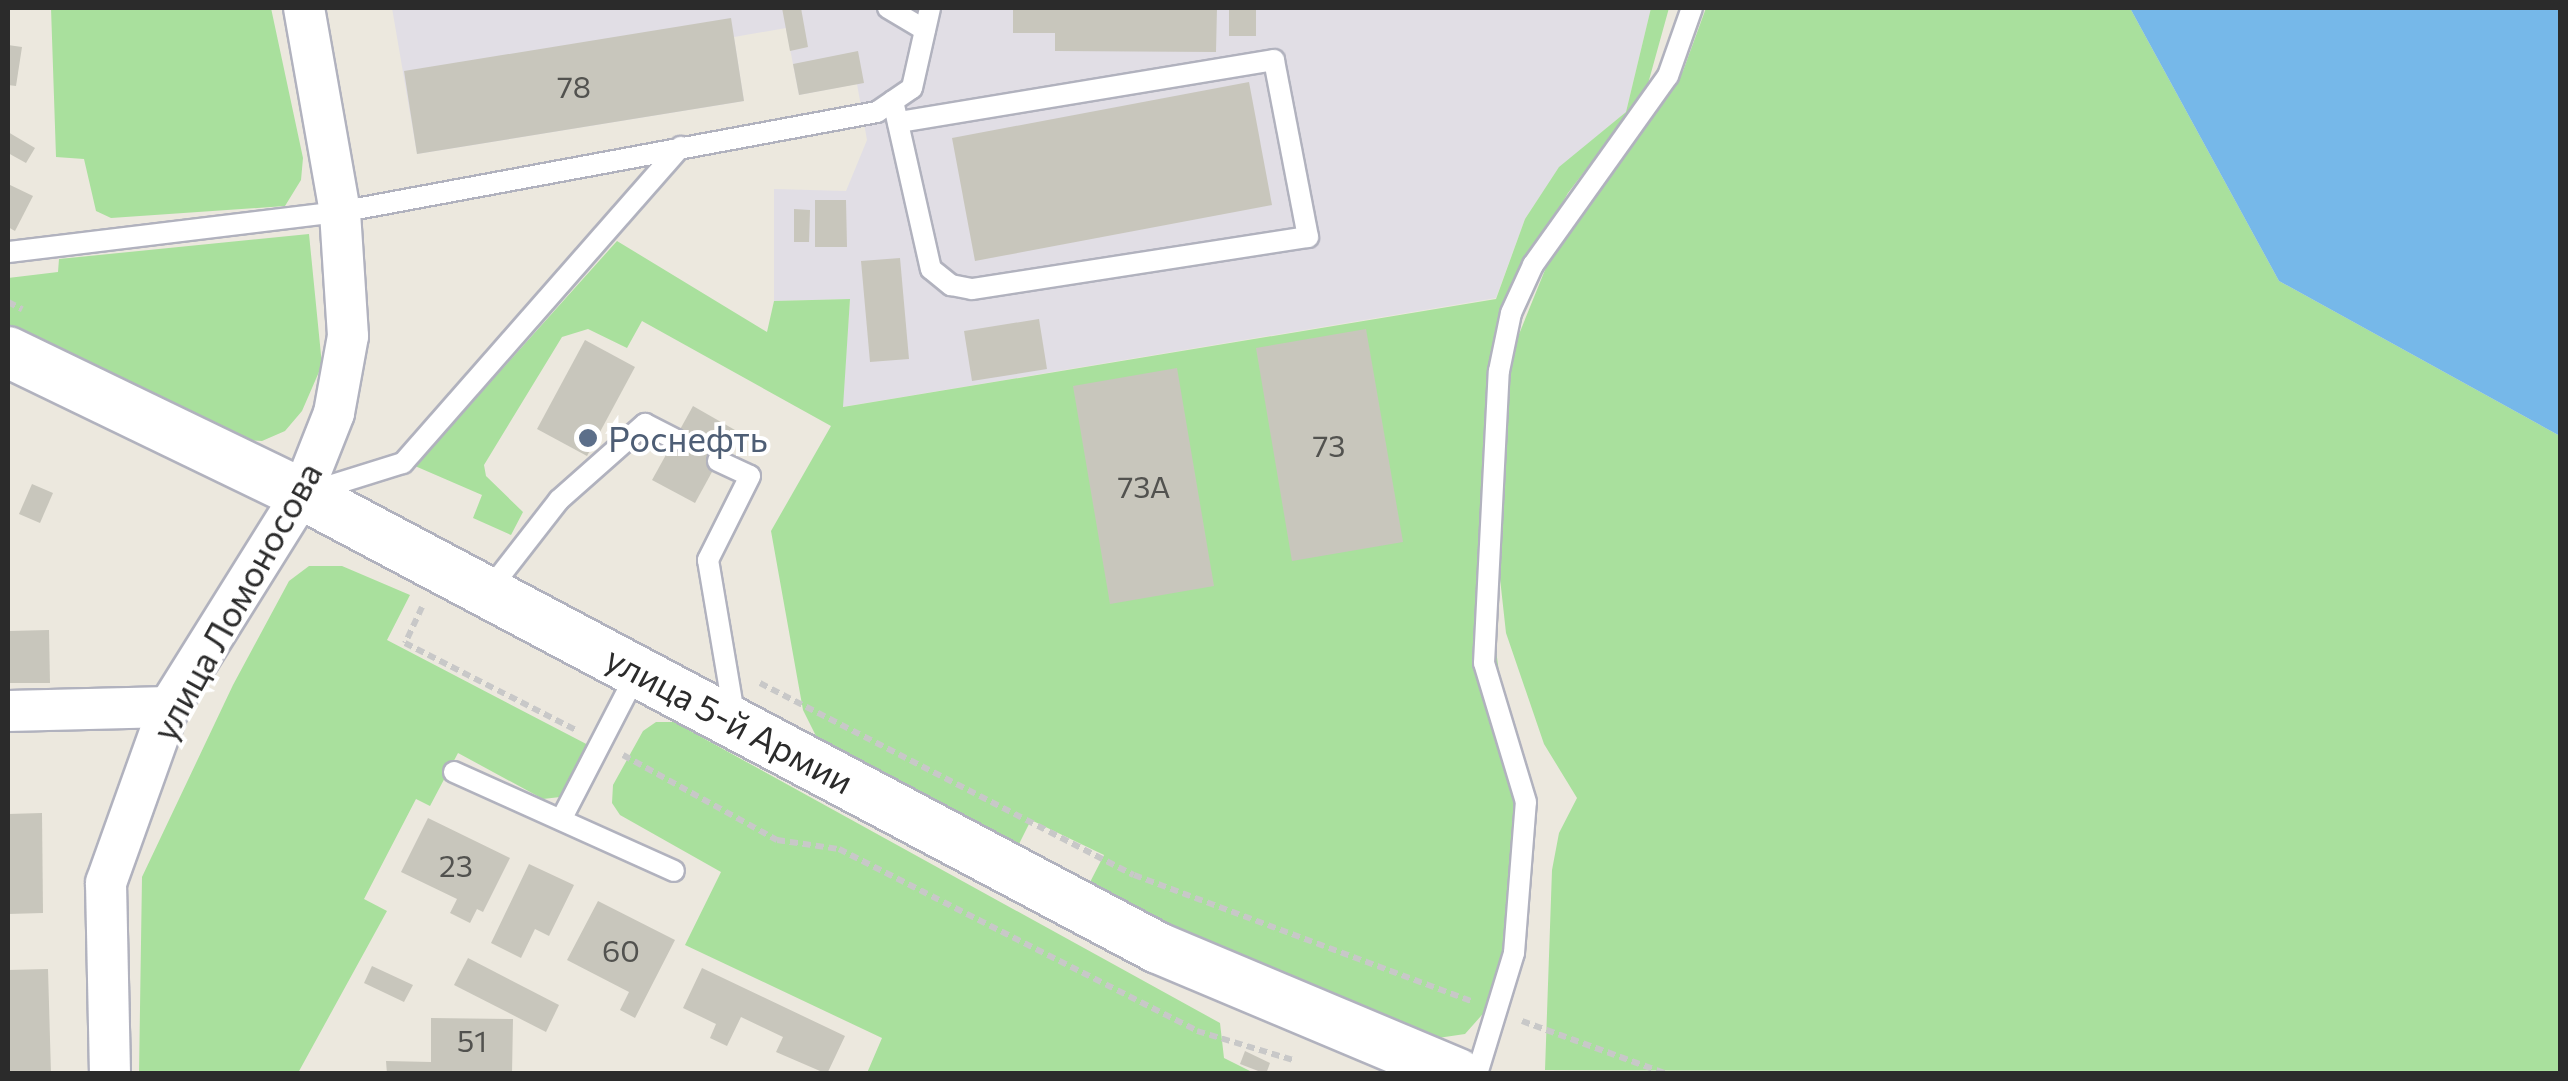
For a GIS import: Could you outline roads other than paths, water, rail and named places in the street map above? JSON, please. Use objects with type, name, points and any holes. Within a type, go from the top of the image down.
[{"type":"street","name":"улица Ломоносова","points":[[110,1074],[106,883],[170,707],[302,494],[334,413],[348,336],[340,212],[304,8]]},
{"type":"street","name":"улица 5-й Армии","points":[[16,332],[302,494],[1158,948],[1458,1074]]},
{"type":"street","points":[[8,711],[170,707]]},
{"type":"lane","points":[[888,8],[925,30]]},
{"type":"lane","points":[[8,252],[340,212],[877,112],[912,88],[930,8]]},
{"type":"lane","points":[[1478,1074],[1514,953],[1526,802],[1484,663],[1499,371],[1512,313],[1533,265],[1668,76],[1692,8]]},
{"type":"lane","points":[[893,100],[931,269],[951,285],[972,290],[1308,237],[1274,60],[898,122]]},
{"type":"lane","points":[[302,494],[403,463],[682,147]]},
{"type":"lane","points":[[488,592],[560,500],[645,424],[675,439]]},
{"type":"lane","points":[[718,460],[750,476],[708,560],[735,722]]},
{"type":"lane","points":[[563,816],[638,670]]},
{"type":"lane","points":[[454,772],[563,816],[674,871]]},
{"type":"water","points":[[2130,8],[2560,8],[2560,436],[2279,281]]},
{"type":"place","name":"Роснефть","points":[[588,438]]}]
